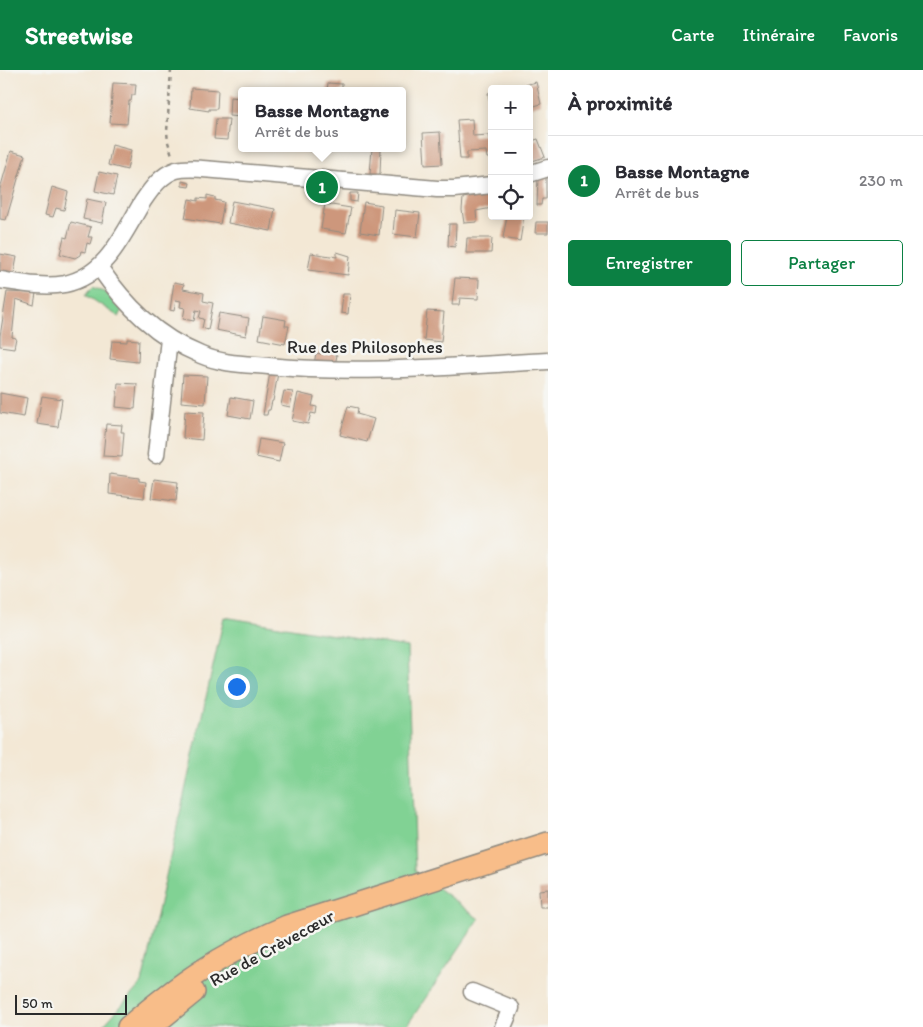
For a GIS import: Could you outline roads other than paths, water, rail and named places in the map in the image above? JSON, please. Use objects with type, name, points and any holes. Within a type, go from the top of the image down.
[{"type":"main road","name":"Rue de Crèvecœur","points":[[128,1027],[182,982],[235,950],[287,926],[548,843]]},
{"type":"main road","name":"Rue de Crèvecœur","points":[[151,1027],[189,996],[225,971],[270,945],[347,908]]},
{"type":"street","points":[[533,173],[548,168]]},
{"type":"street","points":[[0,280],[35,284],[64,284],[82,278],[99,267],[114,250],[149,192],[164,177],[178,170],[214,170],[436,189],[488,186]]},
{"type":"street","name":"Rue des Philosophes","points":[[99,267],[124,299],[150,325],[169,339],[201,355],[224,362],[324,370],[548,361]]},
{"type":"street","points":[[156,455],[169,339]]},
{"type":"street","points":[[472,992],[511,1008],[503,1027]]},
{"type":"place","name":"Basse Montagne","points":[[322,187]]}]
